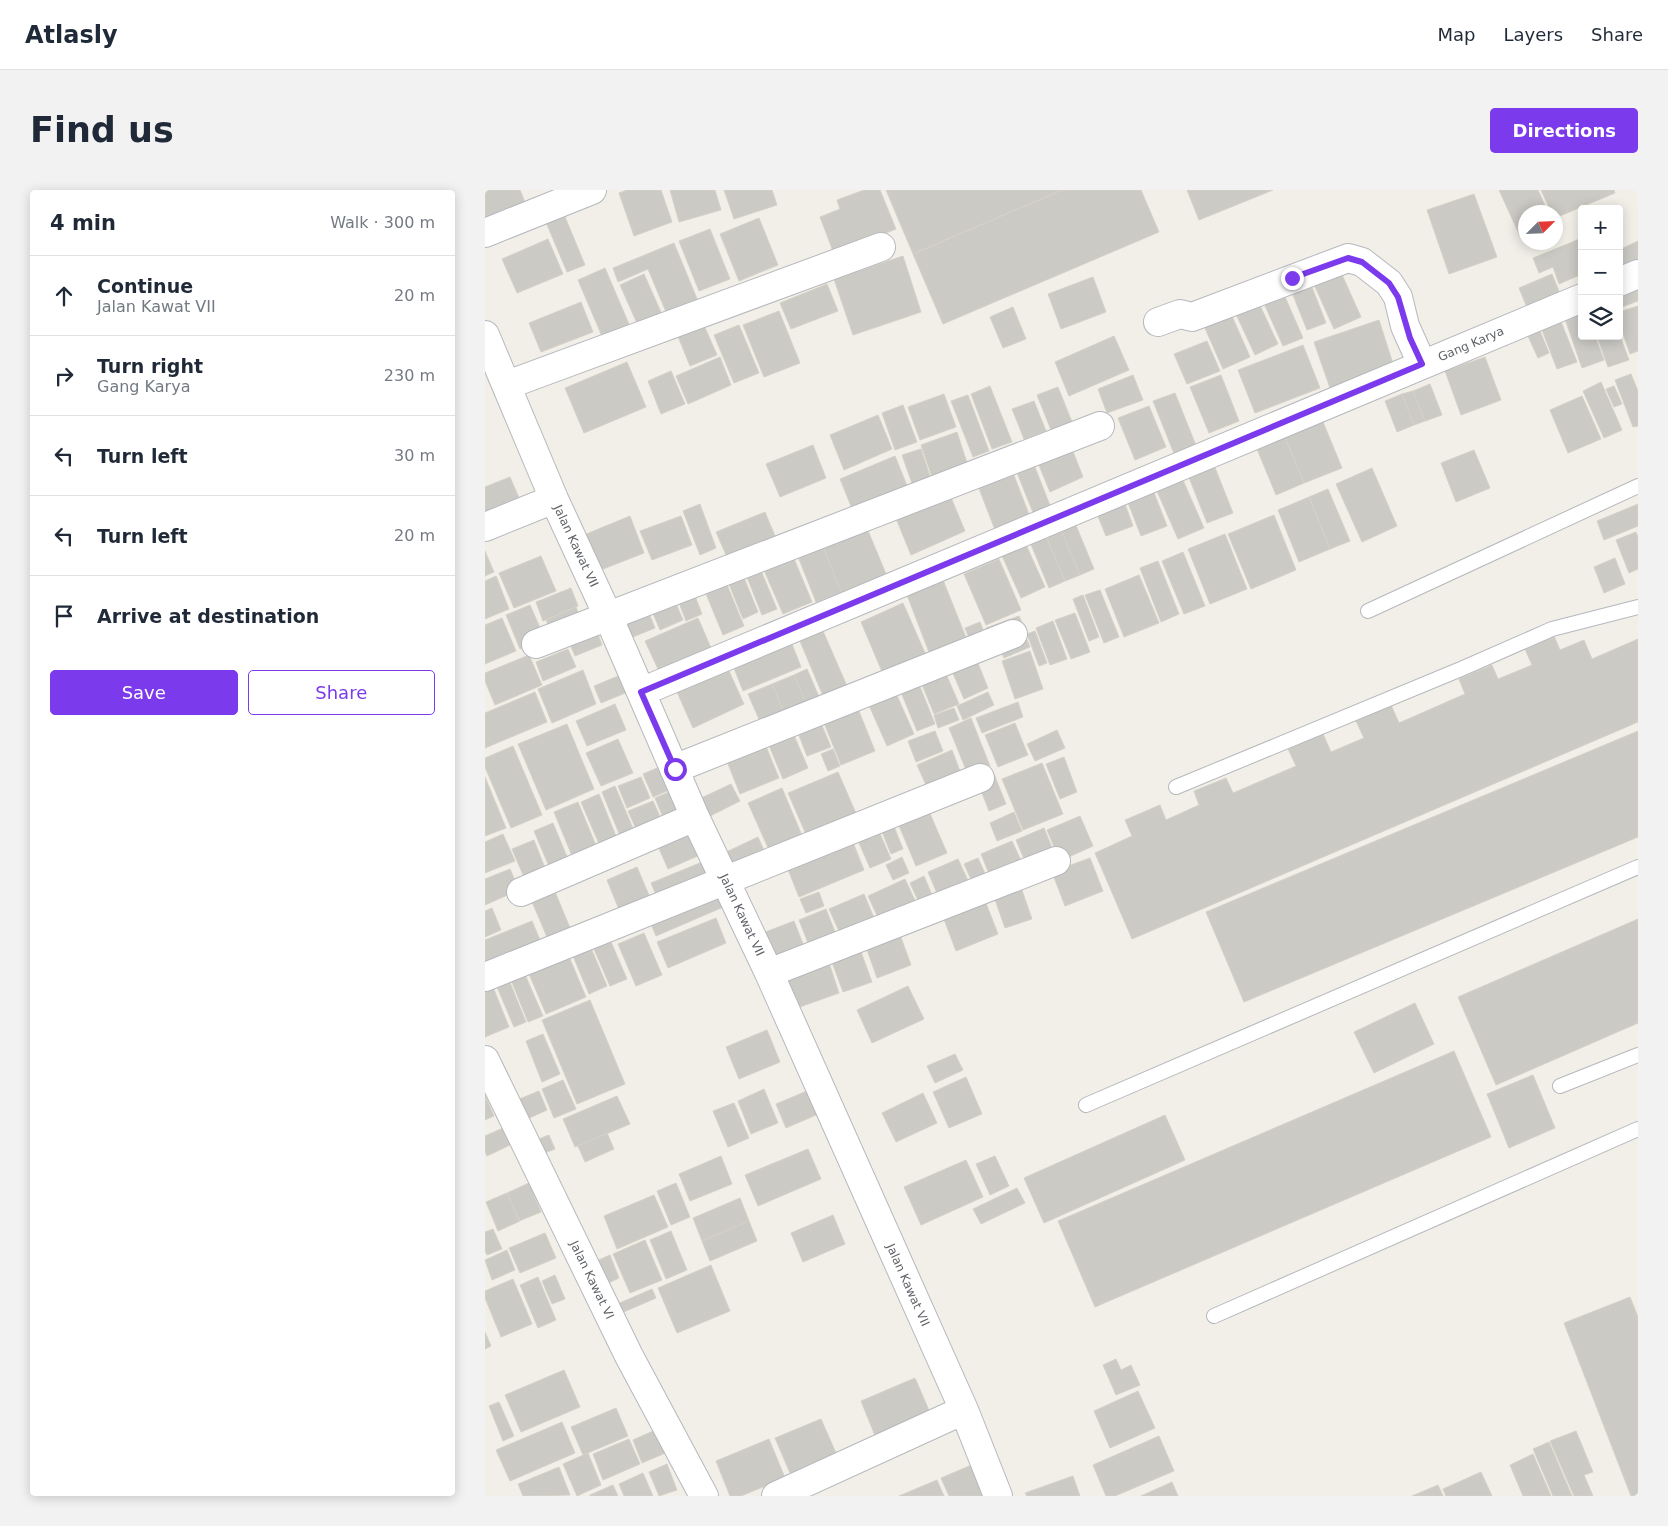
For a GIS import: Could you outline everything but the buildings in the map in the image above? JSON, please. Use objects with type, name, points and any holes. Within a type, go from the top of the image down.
[{"type":"street","points":[[485,233],[592,190]]},
{"type":"street","points":[[507,385],[881,248]]},
{"type":"street","points":[[1158,322],[1180,314],[1192,317],[1348,258],[1362,262],[1389,283],[1398,297],[1408,332],[1422,364]]},
{"type":"street","points":[[1623,280],[1638,274]]},
{"type":"street","name":"Gang Karya","points":[[641,692],[1578,300]]},
{"type":"street","name":"Jalan Kawat VII","points":[[485,335],[554,499],[608,616],[695,817],[769,973],[963,1410],[998,1496]]},
{"type":"street","points":[[536,644],[1100,426]]},
{"type":"street","points":[[485,527],[554,499]]},
{"type":"street","points":[[675,769],[1013,634]]},
{"type":"street","points":[[485,977],[980,778]]},
{"type":"street","points":[[521,892],[695,817]]},
{"type":"street","points":[[769,973],[1056,860]]},
{"type":"street","name":"Jalan Kawat VI","points":[[485,1060],[629,1356],[704,1496]]},
{"type":"street","points":[[776,1496],[963,1410]]},
{"type":"lane","points":[[1368,611],[1638,486]]},
{"type":"lane","points":[[1176,787],[1461,669],[1552,629],[1638,608]]},
{"type":"lane","points":[[1086,1105],[1638,867]]},
{"type":"lane","points":[[1560,1086],[1638,1055]]},
{"type":"lane","points":[[1214,1316],[1638,1129]]},
{"type":"route","points":[[675,769],[641,692],[1422,364],[1405,326],[1398,297],[1389,283],[1362,262],[1348,258],[1292,278]]}]
